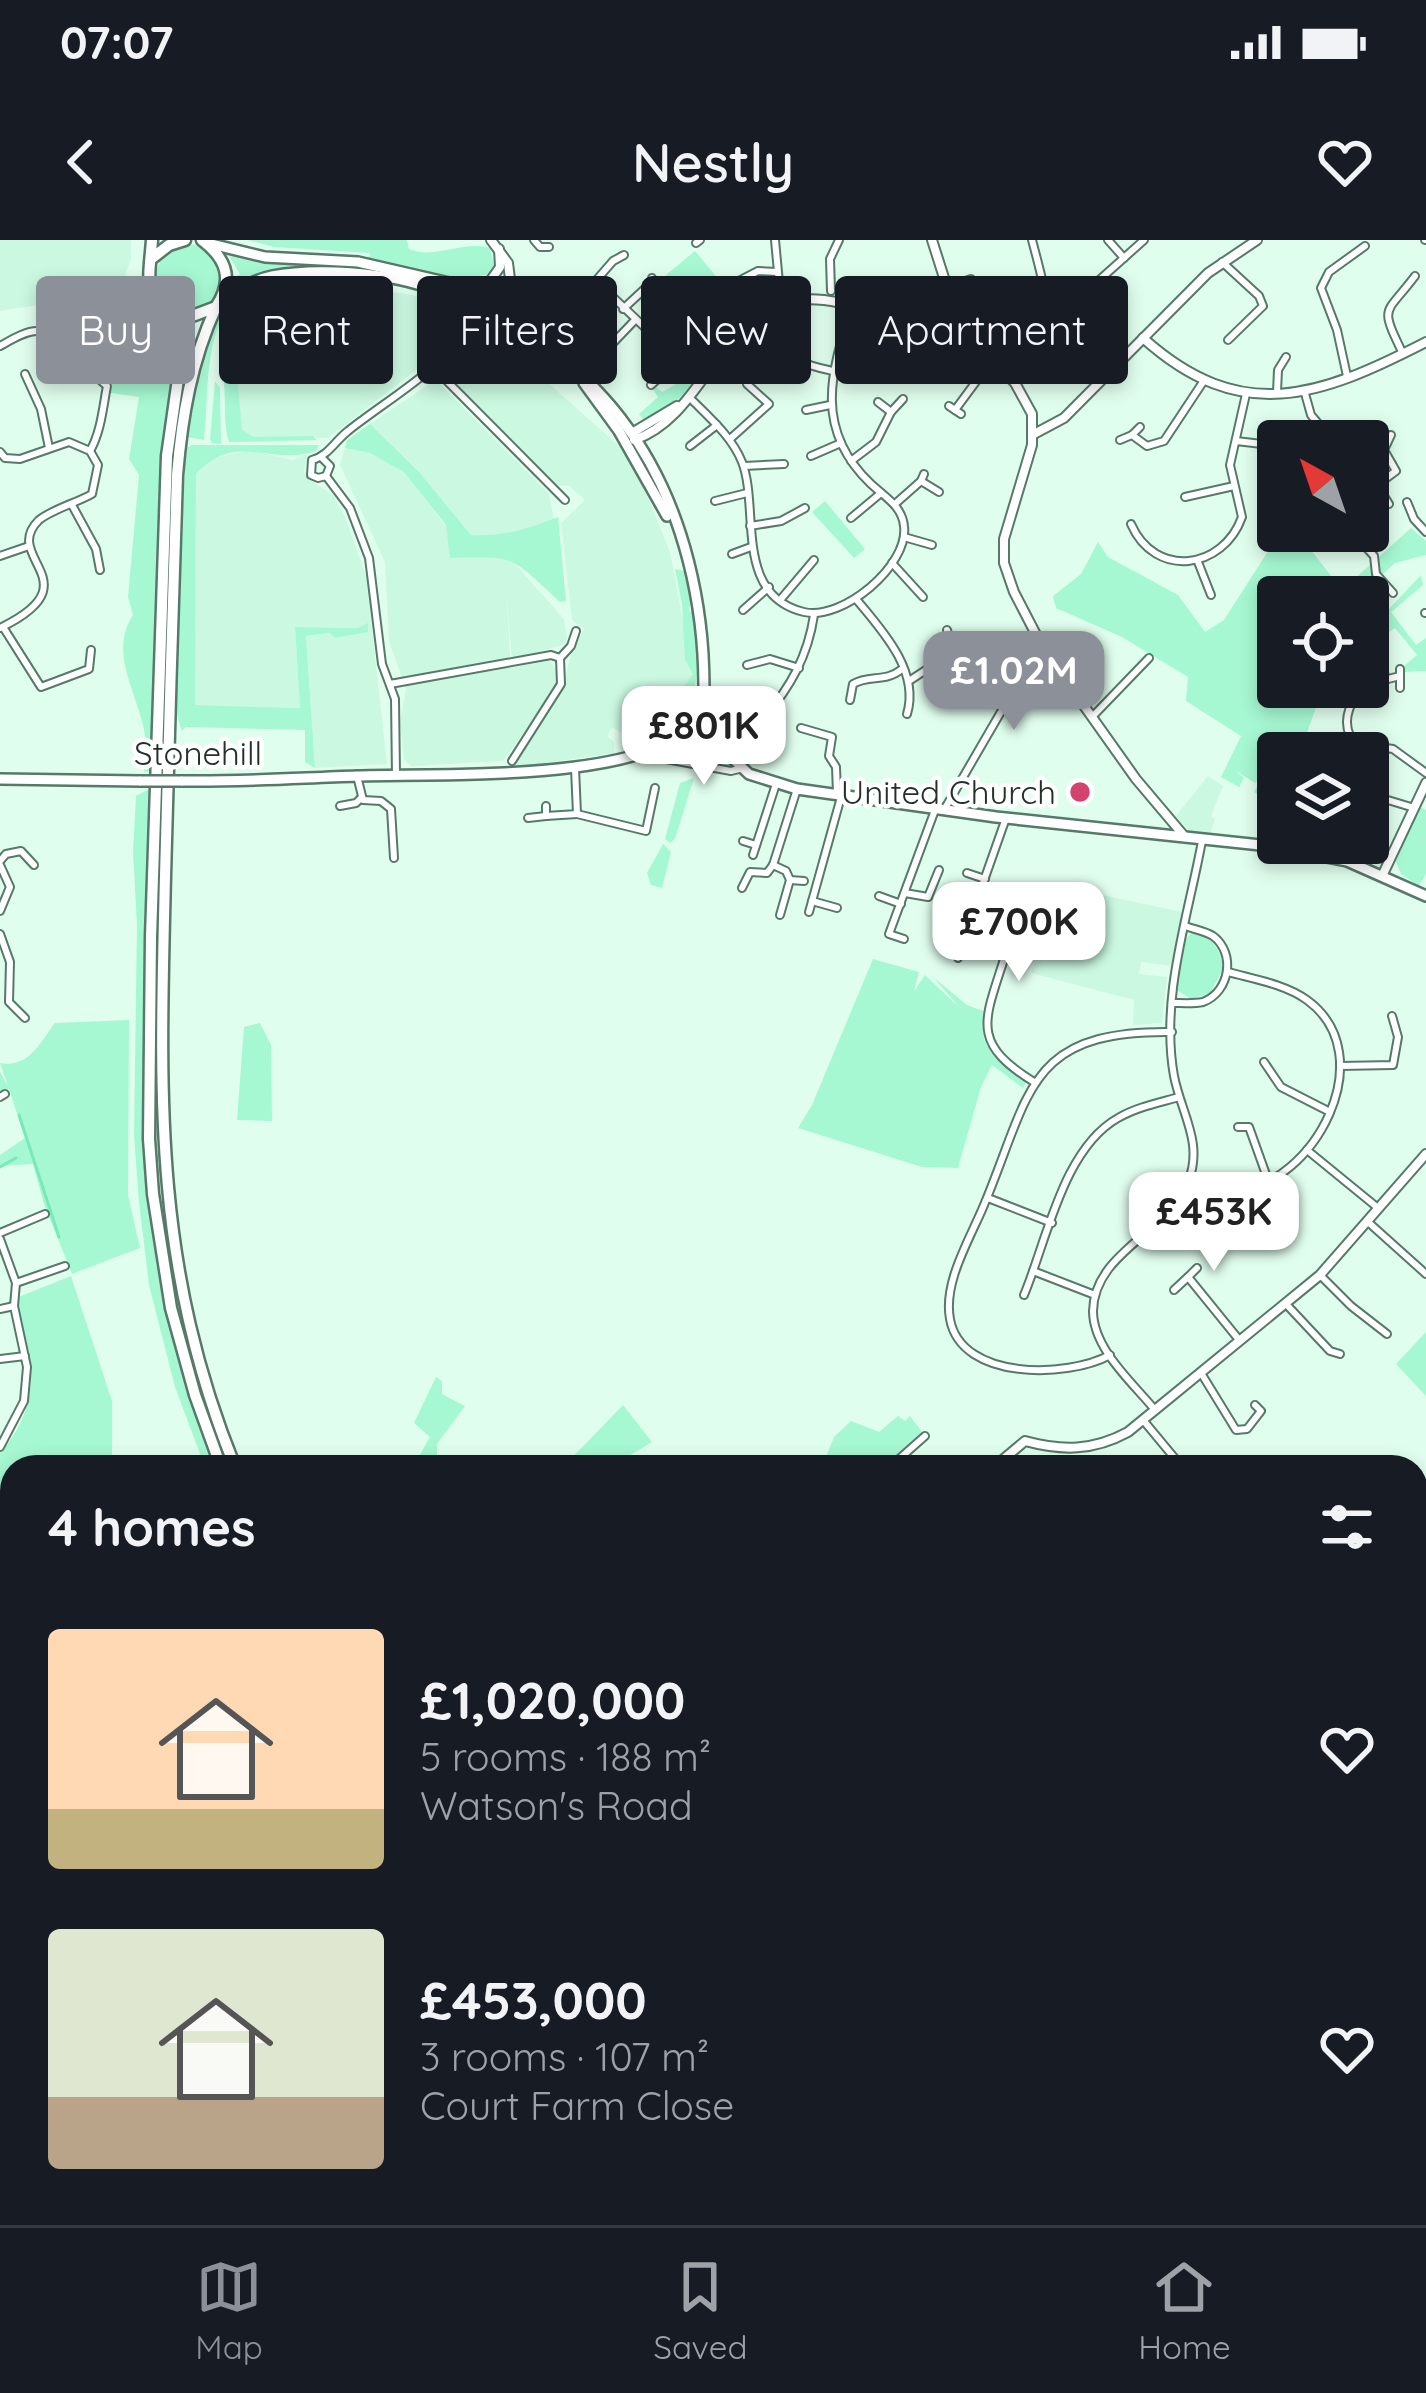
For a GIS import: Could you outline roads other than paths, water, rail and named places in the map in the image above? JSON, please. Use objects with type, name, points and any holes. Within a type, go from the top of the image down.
[{"type":"highway","points":[[149,276],[152,240]]},
{"type":"highway","points":[[151,260],[169,244],[185,240]]},
{"type":"highway","points":[[203,241],[226,266],[228,276]]},
{"type":"highway","points":[[195,314],[219,304]]},
{"type":"highway","points":[[219,304],[197,347],[177,476],[160,1093],[166,1192],[184,1306],[230,1455]]},
{"type":"highway","points":[[178,384],[166,479],[149,1139],[171,1307],[194,1395],[216,1455]]},
{"type":"main road","points":[[203,241],[266,256],[358,262],[419,276]]},
{"type":"main road","points":[[274,276],[336,272],[368,276]]},
{"type":"main road","points":[[584,384],[620,433],[679,536]]},
{"type":"main road","points":[[591,384],[634,438],[679,536],[699,602],[703,717]]},
{"type":"main road","points":[[634,438],[656,497]]},
{"type":"main road","points":[[698,737],[713,724],[703,717],[694,719],[698,737],[756,778],[797,789],[1318,855],[1383,874],[1426,896]]},
{"type":"main road","name":"Stonehill","points":[[0,779],[496,775],[649,752],[698,737]]},
{"type":"street","points":[[491,240],[508,263],[510,276]]},
{"type":"street","points":[[775,240],[778,276]]},
{"type":"street","points":[[832,291],[830,259],[839,240]]},
{"type":"street","points":[[932,240],[943,276]]},
{"type":"street","points":[[1032,240],[1040,276]]},
{"type":"street","points":[[1108,240],[1124,258]]},
{"type":"street","points":[[1102,276],[1144,240]]},
{"type":"street","points":[[1034,434],[1055,426],[1222,262],[1257,240]]},
{"type":"street","points":[[537,257],[541,245]]},
{"type":"street","points":[[1348,376],[1337,330],[1316,286],[1333,269],[1361,257],[1365,246]]},
{"type":"street","points":[[493,276],[500,268],[500,248]]},
{"type":"street","points":[[600,276],[624,255]]},
{"type":"street","points":[[1222,262],[1274,308]]},
{"type":"street","points":[[748,276],[758,271],[777,272]]},
{"type":"street","points":[[1403,354],[1387,316],[1392,301],[1410,279]]},
{"type":"street","points":[[623,309],[641,293]]},
{"type":"street","points":[[1230,333],[1258,313],[1262,302]]},
{"type":"street","points":[[617,303],[641,325]]},
{"type":"street","points":[[617,340],[635,320]]},
{"type":"street","points":[[0,346],[36,331]]},
{"type":"street","points":[[1143,338],[1169,362],[1203,382],[1246,394],[1304,390],[1426,342]]},
{"type":"street","points":[[1277,394],[1286,357]]},
{"type":"street","points":[[691,399],[730,440],[744,466],[754,564],[769,587],[795,610],[830,614],[856,599],[892,563],[904,537],[895,504],[851,461],[841,443],[830,405],[835,361]]},
{"type":"street","points":[[811,365],[832,371]]},
{"type":"street","points":[[26,374],[41,410],[49,448]]},
{"type":"street","points":[[326,476],[314,477],[309,468],[312,460],[322,458],[340,436],[417,380]]},
{"type":"street","points":[[1132,435],[1148,446],[1165,441],[1203,382]]},
{"type":"street","points":[[90,451],[99,435],[105,384]]},
{"type":"street","points":[[449,384],[565,500]]},
{"type":"street","points":[[620,433],[634,438],[691,399],[702,384]]},
{"type":"street","points":[[747,384],[775,412]]},
{"type":"street","points":[[955,410],[978,384]]},
{"type":"street","points":[[1016,384],[1032,414],[1034,434],[1008,519],[1003,557],[1034,635],[1136,779],[1185,837]]},
{"type":"street","points":[[1304,390],[1315,420]]},
{"type":"street","points":[[1131,524],[1153,553],[1172,561],[1198,562],[1222,549],[1238,527],[1242,508],[1230,465],[1246,394]]},
{"type":"street","points":[[851,461],[876,442],[891,412],[903,400]]},
{"type":"street","points":[[878,402],[891,412]]},
{"type":"street","points":[[730,440],[769,404]]},
{"type":"street","points":[[810,406],[830,405]]},
{"type":"street","points":[[690,446],[717,425]]},
{"type":"street","points":[[1120,440],[1140,427]]},
{"type":"street","points":[[1389,439],[1391,435]]},
{"type":"street","points":[[1236,441],[1257,444]]},
{"type":"street","points":[[0,452],[5,458],[20,459],[69,442],[90,451],[98,465],[96,488],[42,518],[30,535],[28,546],[42,581],[41,600],[34,610],[2,627],[40,687],[89,669],[91,650]]},
{"type":"street","points":[[811,456],[841,443]]},
{"type":"street","points":[[322,458],[330,466],[326,476]]},
{"type":"street","points":[[744,466],[784,464]]},
{"type":"street","points":[[326,476],[350,508],[369,558],[382,664],[395,700],[396,775]]},
{"type":"street","points":[[895,504],[922,477],[939,492]]},
{"type":"street","points":[[1196,505],[1189,496],[1234,486]]},
{"type":"street","points":[[851,518],[881,493]]},
{"type":"street","points":[[715,501],[747,494]]},
{"type":"street","points":[[1407,502],[1426,532]]},
{"type":"street","points":[[72,505],[102,565]]},
{"type":"street","points":[[751,526],[781,521],[805,508]]},
{"type":"street","points":[[904,537],[932,544]]},
{"type":"street","points":[[0,556],[28,546]]},
{"type":"street","points":[[732,554],[751,547]]},
{"type":"street","points":[[1369,552],[1376,574],[1393,593]]},
{"type":"street","points":[[781,599],[814,560]]},
{"type":"street","points":[[1198,562],[1210,588]]},
{"type":"street","points":[[892,563],[922,597]]},
{"type":"street","points":[[743,610],[769,587]]},
{"type":"street","points":[[856,599],[892,642],[910,681],[907,714]]},
{"type":"street","points":[[763,719],[799,668],[812,636],[814,615]]},
{"type":"street","points":[[910,681],[941,660],[951,638],[947,630]]},
{"type":"street","points":[[512,761],[561,684],[560,658],[576,631]]},
{"type":"street","points":[[904,939],[889,934],[940,810],[1020,679],[1034,635]]},
{"type":"street","points":[[390,684],[551,655],[560,658]]},
{"type":"street","points":[[747,664],[770,658],[799,668]]},
{"type":"street","points":[[1093,716],[1149,658]]},
{"type":"street","points":[[850,700],[853,684],[862,679],[888,679],[902,669]]},
{"type":"street","points":[[1389,676],[1400,672],[1400,688]]},
{"type":"street","points":[[1350,708],[1350,736],[1365,745],[1393,749],[1426,772]]},
{"type":"street","points":[[801,728],[832,737],[829,756],[836,767],[839,797],[809,912]]},
{"type":"street","points":[[666,759],[730,771],[742,768]]},
{"type":"street","points":[[575,764],[577,814]]},
{"type":"street","points":[[357,776],[361,798]]},
{"type":"street","points":[[1383,874],[1426,783]]},
{"type":"street","points":[[743,841],[754,850],[776,784]]},
{"type":"street","points":[[529,818],[577,814],[646,831],[655,788]]},
{"type":"street","points":[[742,888],[749,872],[767,873],[773,865],[797,789]]},
{"type":"street","points":[[340,806],[361,798]]},
{"type":"street","points":[[361,798],[389,806],[394,858]]},
{"type":"street","points":[[1389,798],[1426,804]]},
{"type":"street","points":[[546,806],[546,816]]},
{"type":"street","points":[[1168,835],[1170,816]]},
{"type":"street","points":[[958,958],[980,907],[982,886],[1006,818]]},
{"type":"street","points":[[1155,1410],[1110,1355],[1098,1336],[1093,1315],[1095,1294],[1110,1266],[1178,1199],[1194,1161],[1194,1137],[1179,1097],[1172,1032],[1184,926],[1202,839]]},
{"type":"street","points":[[2,905],[10,887],[0,863],[6,854],[21,851],[34,865]]},
{"type":"street","points":[[773,865],[786,871],[790,880],[781,915]]},
{"type":"street","points":[[905,893],[928,897],[938,870]]},
{"type":"street","points":[[967,873],[982,886]]},
{"type":"street","points":[[790,880],[804,881]]},
{"type":"street","points":[[879,896],[901,904]]},
{"type":"street","points":[[812,901],[837,908]]},
{"type":"street","points":[[1173,1003],[1201,1003],[1220,988],[1228,972],[1225,952],[1212,936],[1184,926]]},
{"type":"street","points":[[0,934],[10,962],[10,1002],[26,1018]]},
{"type":"street","points":[[963,942],[1022,960]]},
{"type":"street","points":[[1005,956],[987,1032],[992,1049],[1007,1065],[1034,1082]]},
{"type":"street","points":[[10,962],[20,962]]},
{"type":"street","points":[[1188,1182],[1231,1192],[1268,1180],[1307,1150],[1330,1112],[1340,1066],[1327,1022],[1304,997],[1228,972]]},
{"type":"street","points":[[1340,1066],[1393,1065],[1398,1049],[1396,1021]]},
{"type":"street","points":[[1110,1355],[1075,1370],[1019,1368],[980,1359],[955,1335],[949,1303],[954,1276],[1034,1082],[1062,1055],[1093,1039],[1130,1031],[1172,1032]]},
{"type":"street","points":[[1264,1062],[1265,1077],[1330,1112]]},
{"type":"street","points":[[1024,1295],[1079,1154],[1097,1133],[1132,1111],[1179,1097]]},
{"type":"street","points":[[1238,1127],[1250,1127],[1268,1180]]},
{"type":"street","points":[[1307,1150],[1378,1208]]},
{"type":"street","points":[[1008,1455],[1025,1441],[1048,1448],[1092,1446],[1112,1440],[1143,1420],[1320,1275],[1426,1154]]},
{"type":"street","points":[[987,1198],[1052,1223]]},
{"type":"street","points":[[0,1447],[24,1401],[25,1356],[14,1306],[16,1283],[0,1236],[45,1214]]},
{"type":"street","points":[[1368,1222],[1426,1274]]},
{"type":"street","points":[[16,1283],[65,1266]]},
{"type":"street","points":[[1174,1290],[1197,1268]]},
{"type":"street","points":[[1034,1271],[1095,1294]]},
{"type":"street","points":[[1320,1275],[1388,1334]]},
{"type":"street","points":[[1188,1277],[1240,1341]]},
{"type":"street","points":[[1286,1304],[1330,1351],[1340,1354]]},
{"type":"street","points":[[0,1310],[14,1306]]},
{"type":"street","points":[[0,1360],[25,1356]]},
{"type":"street","points":[[1201,1373],[1236,1430],[1247,1429],[1261,1410]]},
{"type":"street","points":[[1143,1420],[1176,1455]]},
{"type":"street","points":[[904,1455],[925,1436]]},
{"type":"waterway","points":[[19,1115],[59,1237]]},
{"type":"waterway","points":[[0,1167],[16,1158]]},
{"type":"place","name":"United Church","points":[[1080,792]]}]
